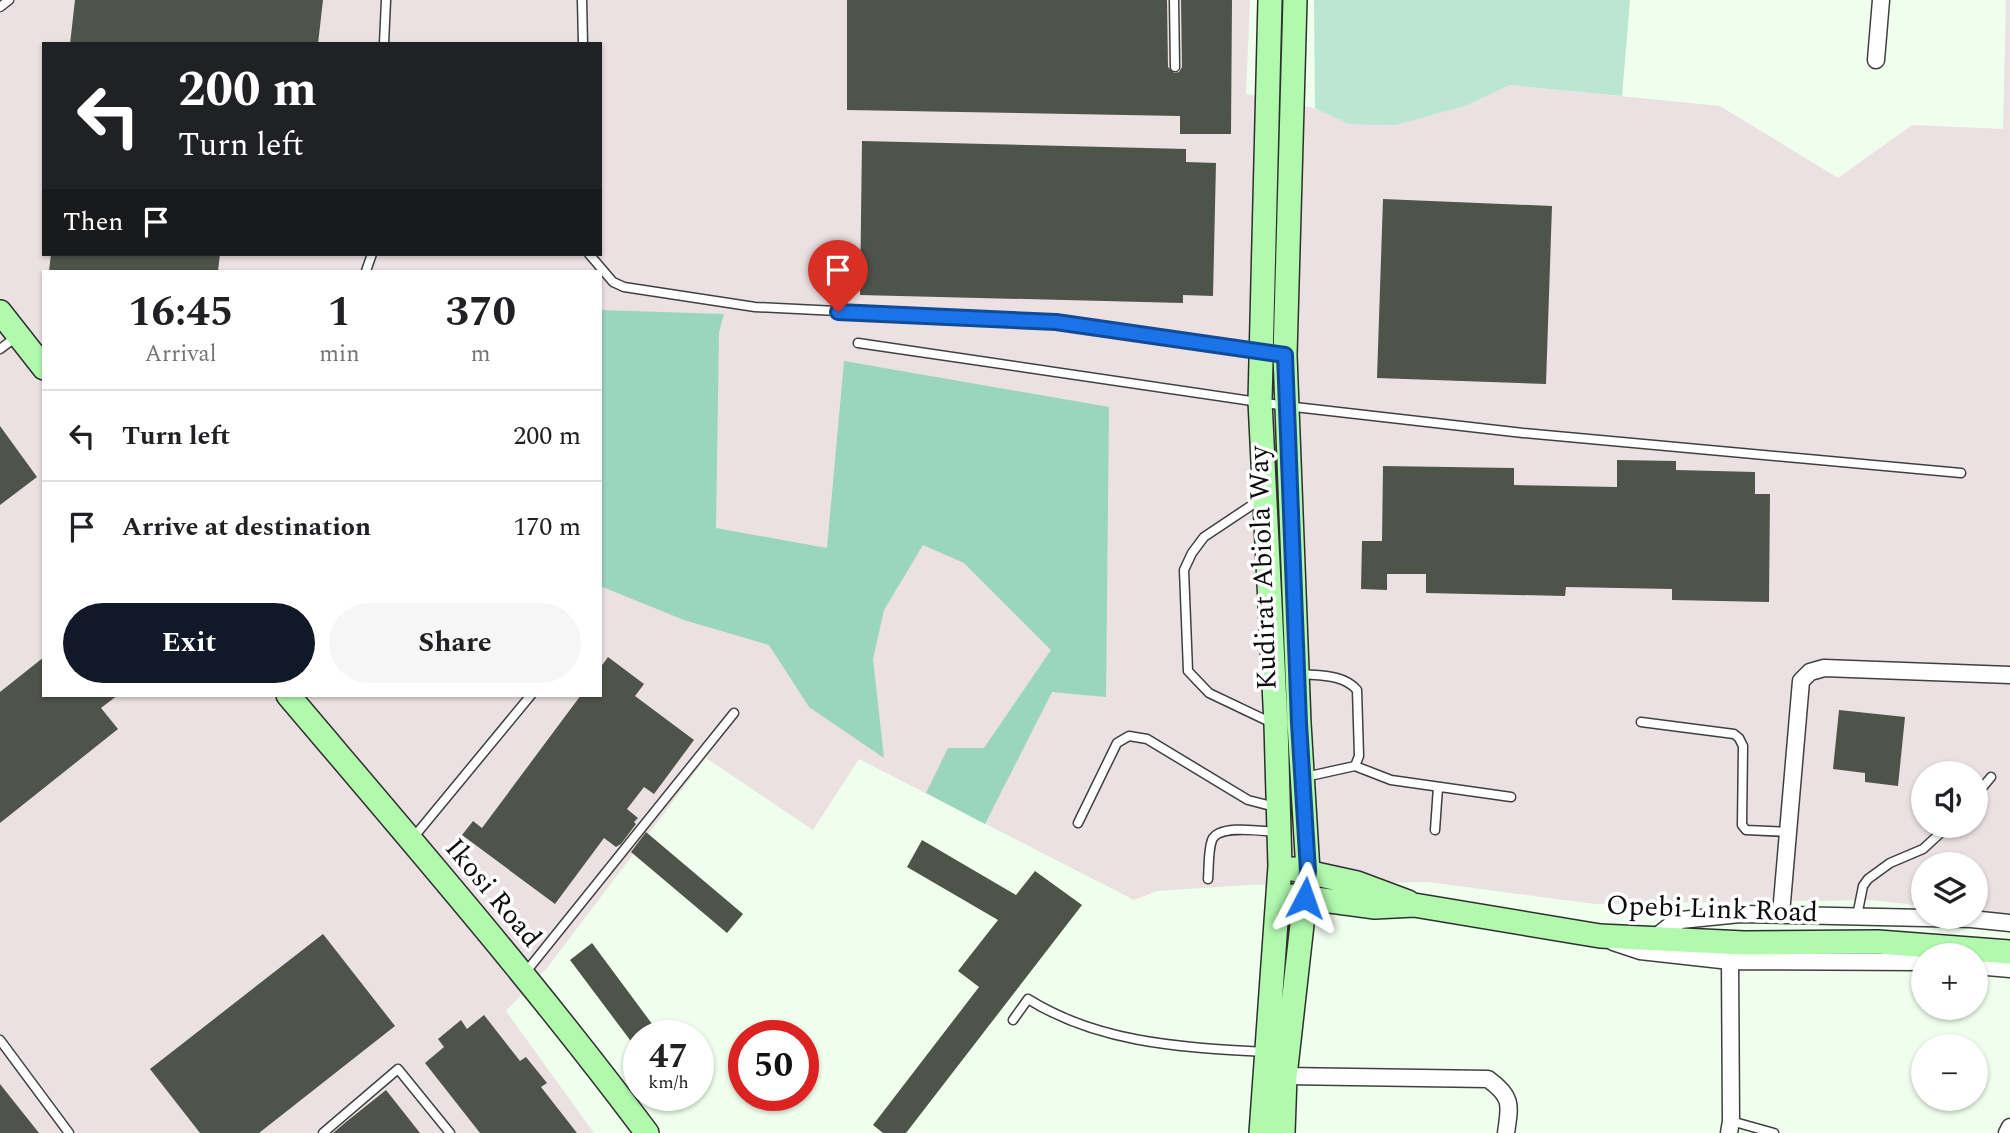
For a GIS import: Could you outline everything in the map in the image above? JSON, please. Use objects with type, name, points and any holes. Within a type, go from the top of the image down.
[{"type":"main road","name":"Kudirat Abiola Way","points":[[1261,1133],[1280,866],[1260,401],[1270,0]]},
{"type":"main road","name":"Kudirat Abiola Way","points":[[1283,1133],[1285,1076],[1308,871],[1297,673],[1285,355],[1295,0]]},
{"type":"main road","points":[[0,312],[9,342],[42,367]]},
{"type":"main road","name":"Ikosi Road","points":[[290,697],[523,975],[647,1133]]},
{"type":"main road","name":"Opebi Link Road","points":[[1280,866],[1357,883],[1414,905],[1600,936],[1744,943],[1878,942],[2010,952]]},
{"type":"main road","name":"Opebi Link Road","points":[[1278,893],[1376,907],[1414,905]]},
{"type":"street","points":[[1876,60],[1881,0]]},
{"type":"street","points":[[1780,914],[1801,681],[1811,672],[1824,668],[2010,676]]},
{"type":"street","points":[[1652,940],[1681,920],[1715,916],[1780,914],[1970,919],[2010,923]]},
{"type":"street","points":[[1600,936],[1640,951],[1730,961],[1911,962]]},
{"type":"street","points":[[1730,961],[1730,1127]]},
{"type":"street","points":[[1988,967],[2010,969]]},
{"type":"street","points":[[1285,1076],[1488,1079],[1504,1091],[1510,1109],[1506,1133]]},
{"type":"street","points":[[2007,1133],[2010,1127]]},
{"type":"lane","points":[[0,7],[9,0]]},
{"type":"lane","points":[[384,42],[386,0]]},
{"type":"lane","points":[[582,0],[583,42]]},
{"type":"lane","points":[[1174,0],[1175,67]]},
{"type":"lane","points":[[591,256],[613,282],[624,287],[755,307],[1056,322],[1285,355]]},
{"type":"lane","points":[[858,344],[1286,406],[1523,433],[1961,473]]},
{"type":"lane","points":[[1263,497],[1204,537],[1184,570],[1188,671],[1209,693],[1276,725]]},
{"type":"lane","points":[[1297,673],[1343,678],[1357,690],[1359,756],[1355,766],[1347,770],[1302,777]]},
{"type":"lane","points":[[411,840],[529,697]]},
{"type":"lane","points":[[523,975],[734,713]]},
{"type":"lane","points":[[1642,722],[1734,734],[1743,746],[1742,825],[1746,830],[1788,832]]},
{"type":"lane","points":[[1077,822],[1117,743],[1129,736],[1147,740],[1248,800],[1278,807]]},
{"type":"lane","points":[[1355,766],[1391,780],[1511,797]]},
{"type":"lane","points":[[1988,781],[1991,778]]},
{"type":"lane","points":[[1435,830],[1438,787]]},
{"type":"lane","points":[[1208,879],[1212,841],[1219,832],[1279,832]]},
{"type":"lane","points":[[1857,916],[1863,886],[1868,879],[1890,863],[1923,849],[1935,838]]},
{"type":"lane","points":[[1013,1020],[1028,999],[1069,1020],[1130,1040],[1267,1052]]},
{"type":"lane","points":[[0,1041],[69,1133]]},
{"type":"lane","points":[[323,1133],[398,1069],[450,1133]]},
{"type":"lane","points":[[1730,1127],[1774,1133]]},
{"type":"shaded area","points":[[0,0],[1250,0],[1246,94],[1315,108],[1348,124],[1465,106],[1510,85],[1720,106],[1838,178],[1912,125],[2003,129],[2006,0],[2010,0],[2010,915],[1988,912],[1988,852],[1911,852],[1911,905],[1871,900],[1595,904],[1428,882],[1248,885],[1157,891],[1134,900],[859,759],[813,830],[706,758],[547,968],[506,1011],[594,1133],[0,1133]]},
{"type":"green space","points":[[1314,0],[1630,0],[1622,96],[1510,85],[1465,106],[1395,125],[1348,124],[1315,108]]},
{"type":"green space","points":[[602,310],[724,314],[719,332],[716,528],[827,548],[844,361],[1109,407],[1106,697],[1052,692],[985,824],[926,793],[948,748],[984,748],[1051,650],[964,563],[923,545],[884,610],[873,659],[884,758],[809,707],[769,645],[684,620],[602,587]]},
{"type":"building","points":[[75,0],[323,0],[318,42],[70,42]]},
{"type":"building","points":[[847,0],[1167,0],[1168,67],[1174,73],[1179,72],[1182,67],[1181,0],[1232,0],[1231,134],[1180,134],[1180,116],[847,110]]},
{"type":"building","points":[[862,141],[1186,149],[1186,162],[1216,163],[1213,296],[1183,295],[1183,303],[860,295]]},
{"type":"building","points":[[1383,199],[1552,206],[1546,384],[1377,378]]},
{"type":"building","points":[[51,256],[220,256],[218,270],[49,270]]},
{"type":"building","points":[[0,426],[37,477],[0,505]]},
{"type":"building","points":[[1617,460],[1676,461],[1676,470],[1755,472],[1755,494],[1770,494],[1769,602],[1672,600],[1672,589],[1566,587],[1565,596],[1426,593],[1426,574],[1387,574],[1387,590],[1361,589],[1362,541],[1382,541],[1383,466],[1514,468],[1514,485],[1617,487]]},
{"type":"building","points":[[608,657],[644,684],[635,696],[694,740],[654,794],[644,787],[627,809],[638,818],[621,844],[616,847],[604,838],[555,904],[462,835],[473,821],[482,828],[580,697],[602,697],[602,665]]},
{"type":"building","points":[[42,659],[42,697],[115,697],[101,708],[118,729],[0,823],[0,692]]},
{"type":"building","points":[[1839,710],[1905,717],[1898,786],[1865,782],[1865,773],[1833,769]]},
{"type":"building","points":[[646,832],[743,914],[727,933],[631,852]]},
{"type":"building","points":[[922,840],[1016,895],[1035,871],[1082,905],[906,1133],[883,1133],[873,1125],[979,987],[958,971],[998,920],[907,867]]},
{"type":"building","points":[[323,934],[395,1026],[259,1133],[200,1133],[150,1069]]},
{"type":"building","points":[[592,943],[649,1020],[623,1020],[623,1031],[570,960]]},
{"type":"building","points":[[484,1015],[520,1061],[526,1057],[547,1083],[541,1087],[577,1133],[480,1133],[425,1063],[444,1047],[438,1039],[461,1020],[467,1029]]},
{"type":"building","points":[[0,1084],[39,1133],[0,1133]]},
{"type":"building","points":[[386,1090],[420,1133],[333,1133],[346,1122]]},
{"type":"route","points":[[838,312],[1056,322],[1285,355],[1299,723],[1308,871],[1305,898]]}]
